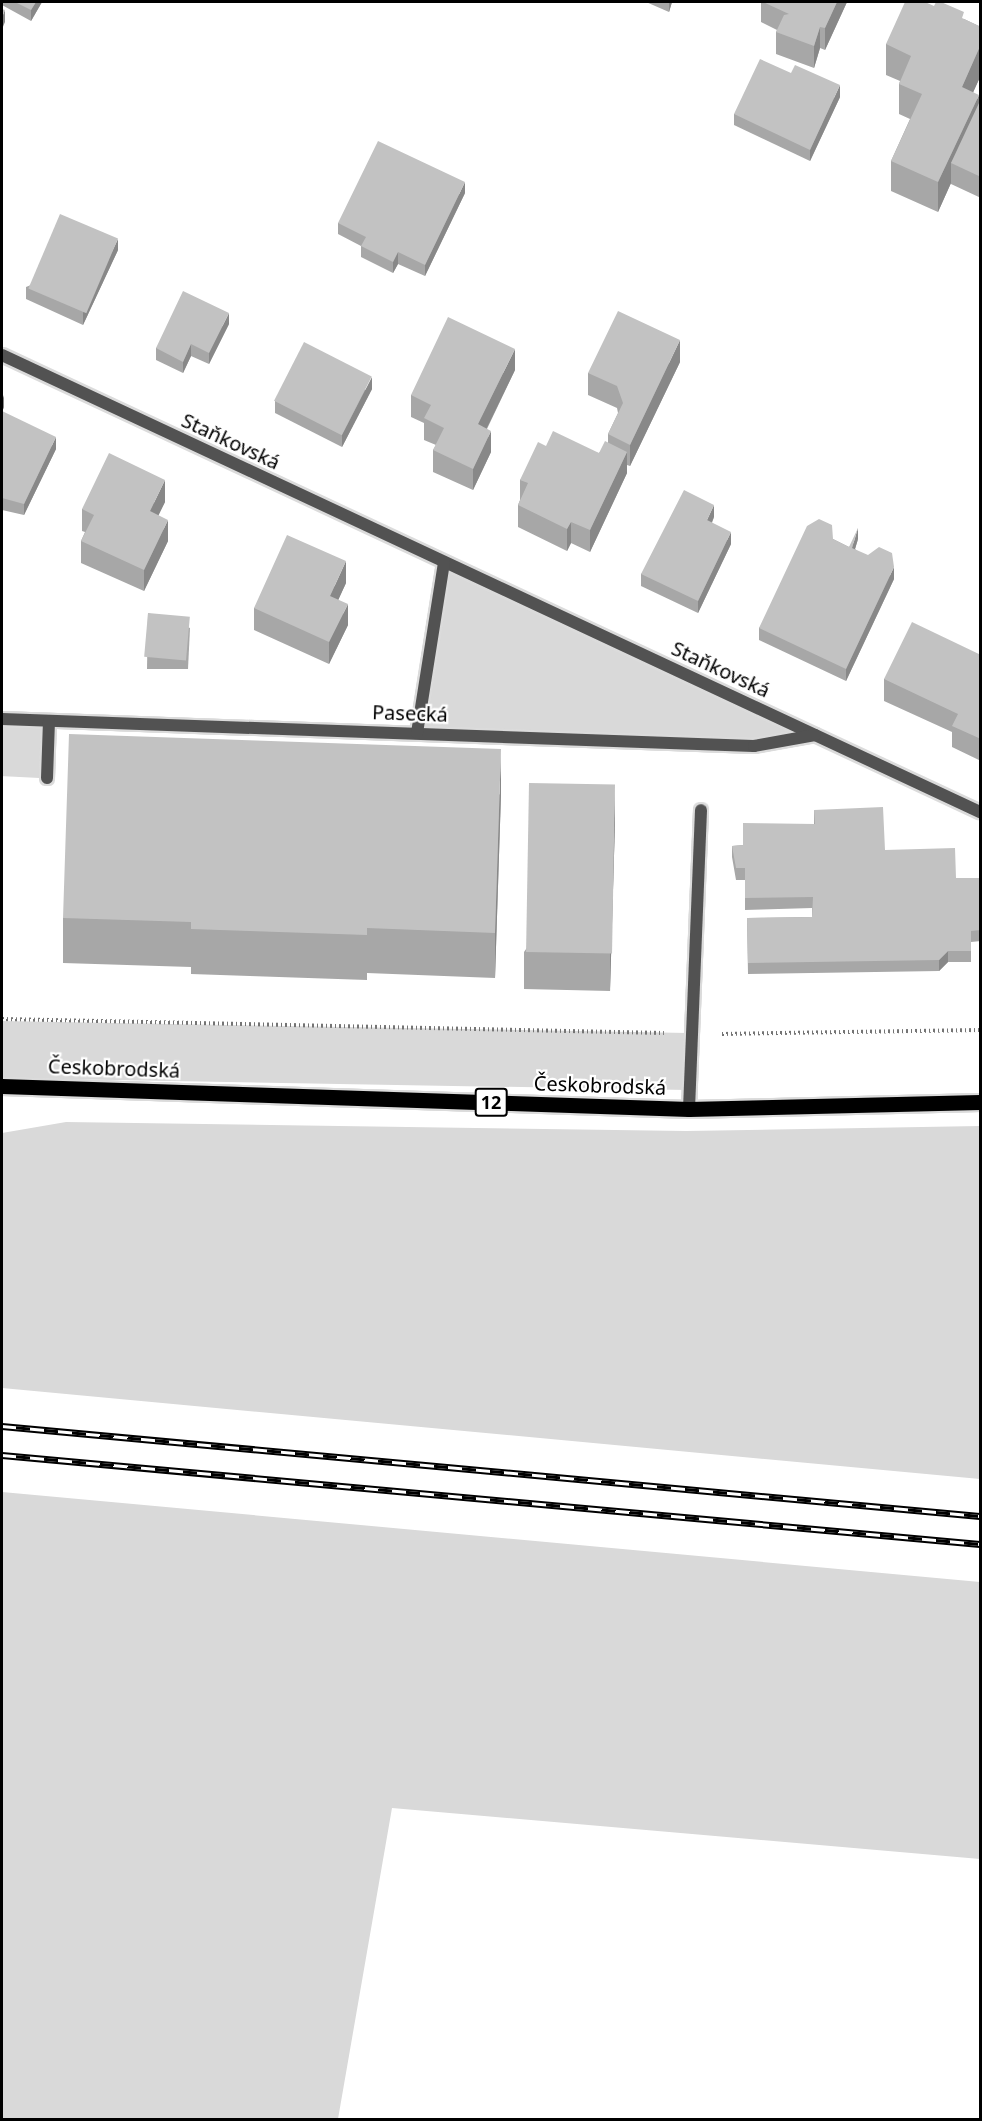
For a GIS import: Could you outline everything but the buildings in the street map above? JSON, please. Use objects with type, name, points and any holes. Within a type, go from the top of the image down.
[{"type":"main road","name":"Českobrodská","points":[[2,1086],[689,1108],[981,1102]]},
{"type":"street","name":"Staňkovská","points":[[2,355],[981,812]]},
{"type":"street","points":[[417,733],[444,562]]},
{"type":"street","name":"Pasecká","points":[[2,719],[754,746],[815,734]]},
{"type":"street","points":[[47,778],[49,721]]},
{"type":"street","points":[[689,1108],[701,810]]},
{"type":"path","points":[[2,1019],[692,1034],[981,1030]]},
{"type":"shaded area","points":[[449,570],[793,733],[754,746],[424,728]]},
{"type":"shaded area","points":[[2,721],[47,723],[44,778],[2,776]]},
{"type":"shaded area","points":[[2,1021],[688,1033],[687,1090],[2,1078]]},
{"type":"shaded area","points":[[66,1122],[686,1131],[980,1126],[980,1479],[2,1388],[2,1133]]},
{"type":"shaded area","points":[[2,1492],[980,1582],[980,1859],[392,1808],[338,2119],[2,2119]]},
{"type":"railway","points":[[2,1426],[980,1516]]},
{"type":"railway","points":[[2,1455],[980,1544]]}]
